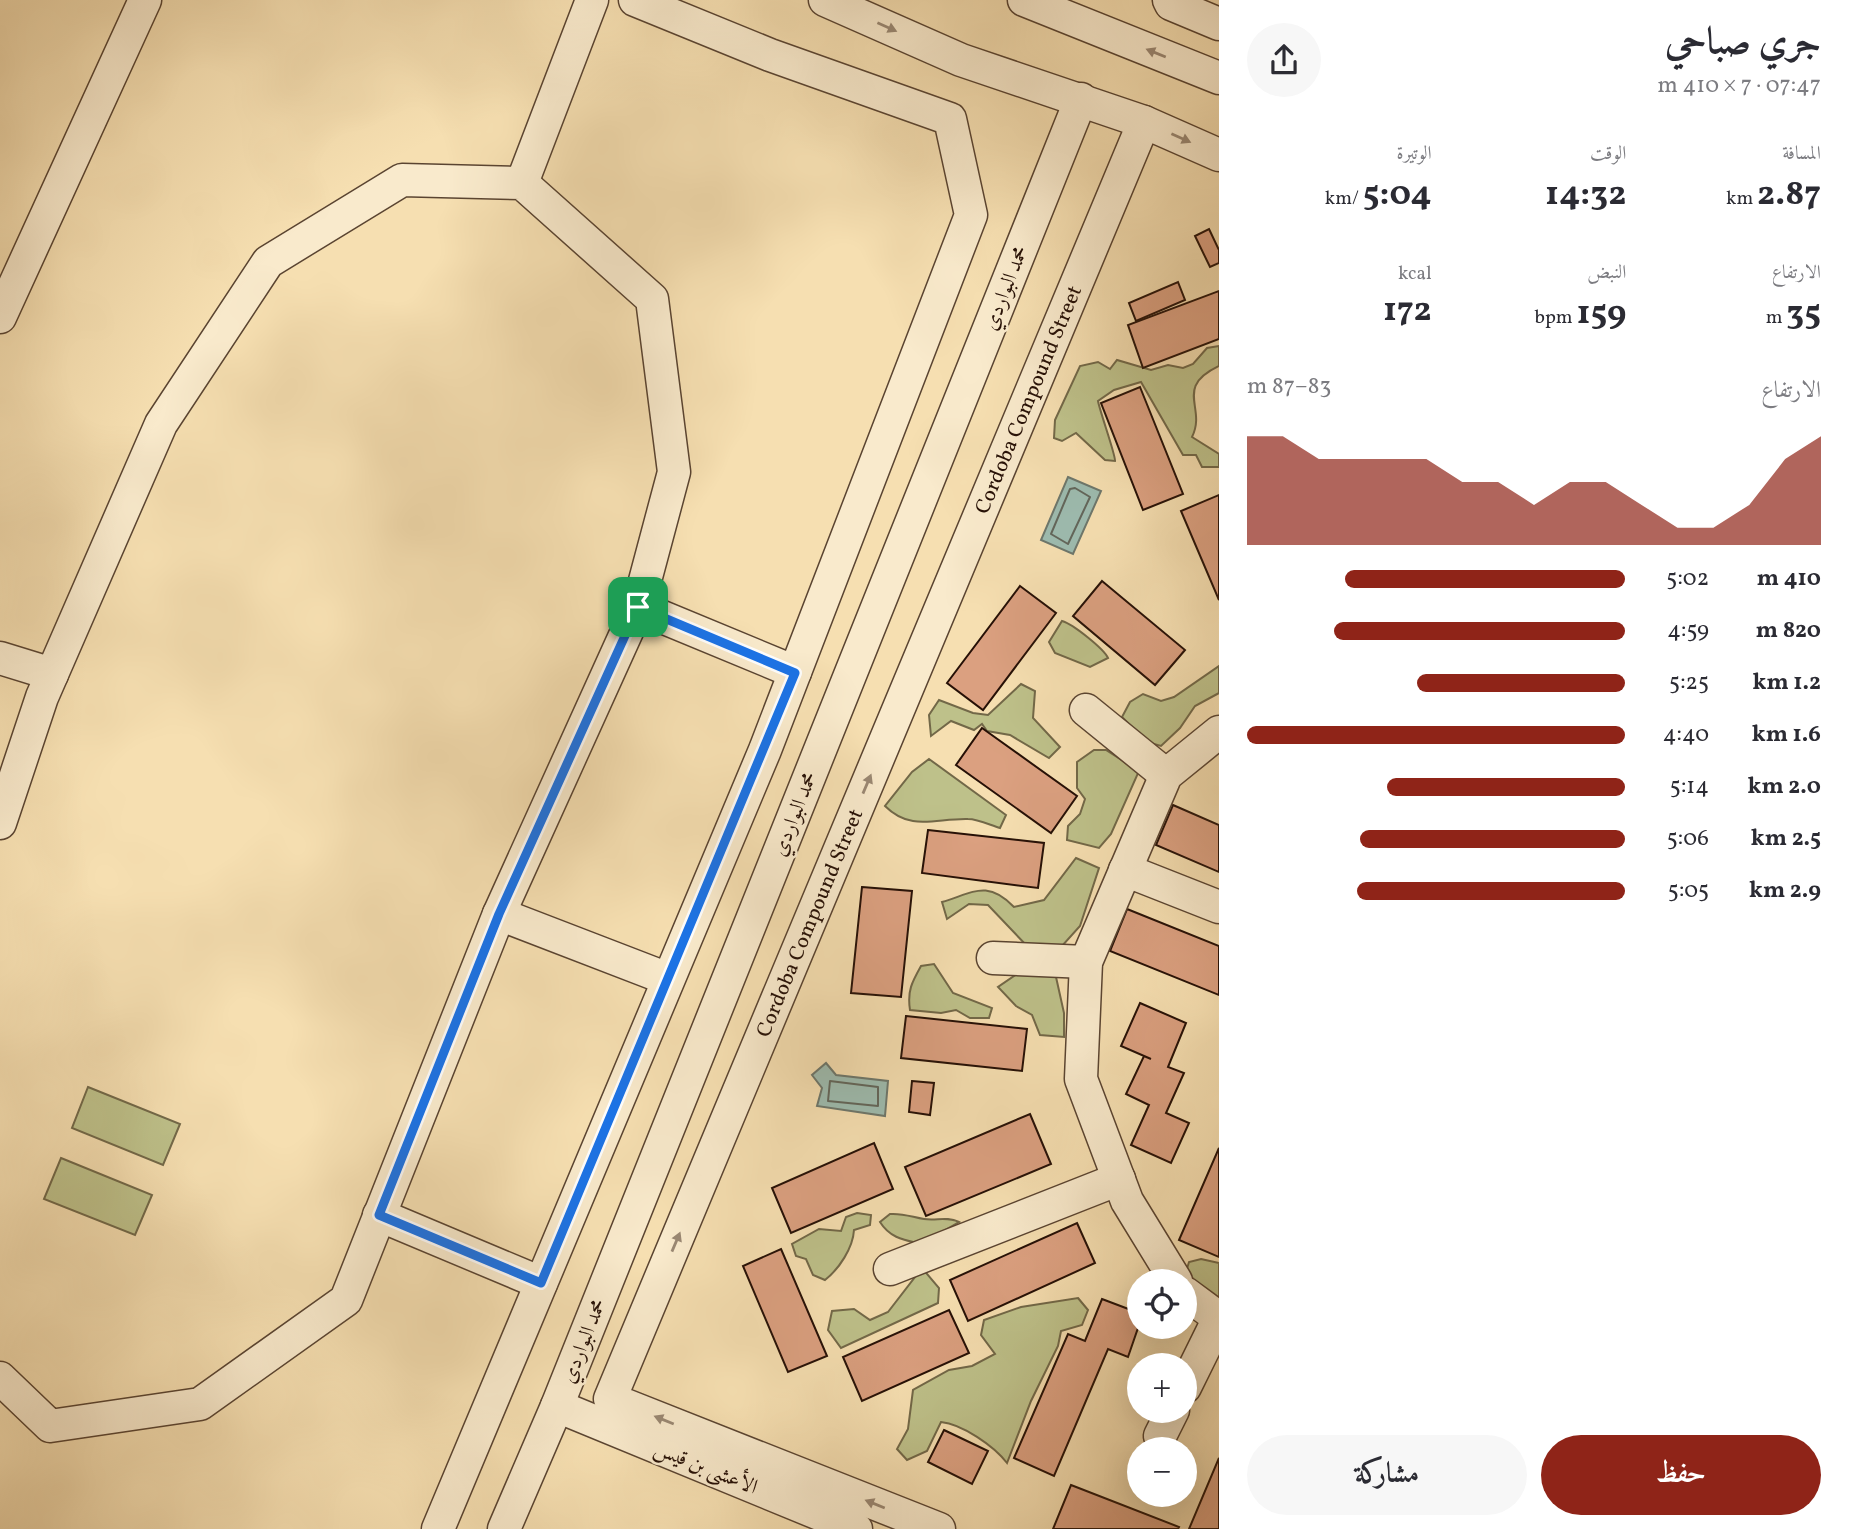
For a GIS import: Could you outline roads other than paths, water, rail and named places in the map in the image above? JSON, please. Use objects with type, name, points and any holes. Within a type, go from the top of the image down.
[{"type":"street","points":[[0,317],[145,0]]},
{"type":"street","points":[[522,183],[592,0]]},
{"type":"street","points":[[438,1529],[795,673],[971,215],[950,119],[771,55],[635,0]]},
{"type":"street","points":[[825,0],[961,60],[1144,122],[1219,155]]},
{"type":"street","points":[[1024,0],[1219,78]]},
{"type":"street","points":[[1169,0],[1171,4],[1219,24]]},
{"type":"street","name":"محمد البواردي","points":[[504,1529],[557,1406],[1081,99]]},
{"type":"street","name":"Cordoba Compound Street","points":[[939,1529],[610,1399],[1144,122]]},
{"type":"street","points":[[0,823],[11,749],[52,674],[161,425],[268,262],[402,180],[522,183],[652,299],[674,472],[638,607],[499,914],[346,1300],[200,1404],[50,1426],[3,1389]]},
{"type":"street","points":[[638,607],[795,673]]},
{"type":"street","points":[[0,658],[52,674]]},
{"type":"street","points":[[1086,710],[1166,775]]},
{"type":"street","points":[[1169,1269],[1127,1201],[1081,1079],[1086,962],[1166,775],[1219,732]]},
{"type":"street","points":[[1125,870],[1219,907]]},
{"type":"street","points":[[499,914],[668,979]]},
{"type":"street","points":[[993,958],[1086,962]]},
{"type":"street","points":[[890,1269],[1119,1179]]},
{"type":"street","points":[[379,1215],[541,1283]]},
{"type":"street","points":[[1197,1302],[1219,1318],[1197,1363]]},
{"type":"street","name":"الأعشى بن قيس","points":[[557,1406],[856,1529]]},
{"type":"water","points":[[1068,477],[1101,491],[1073,554],[1041,540]]},
{"type":"water","points":[[826,1063],[836,1075],[888,1081],[885,1116],[817,1106],[822,1088],[812,1075]]}]
